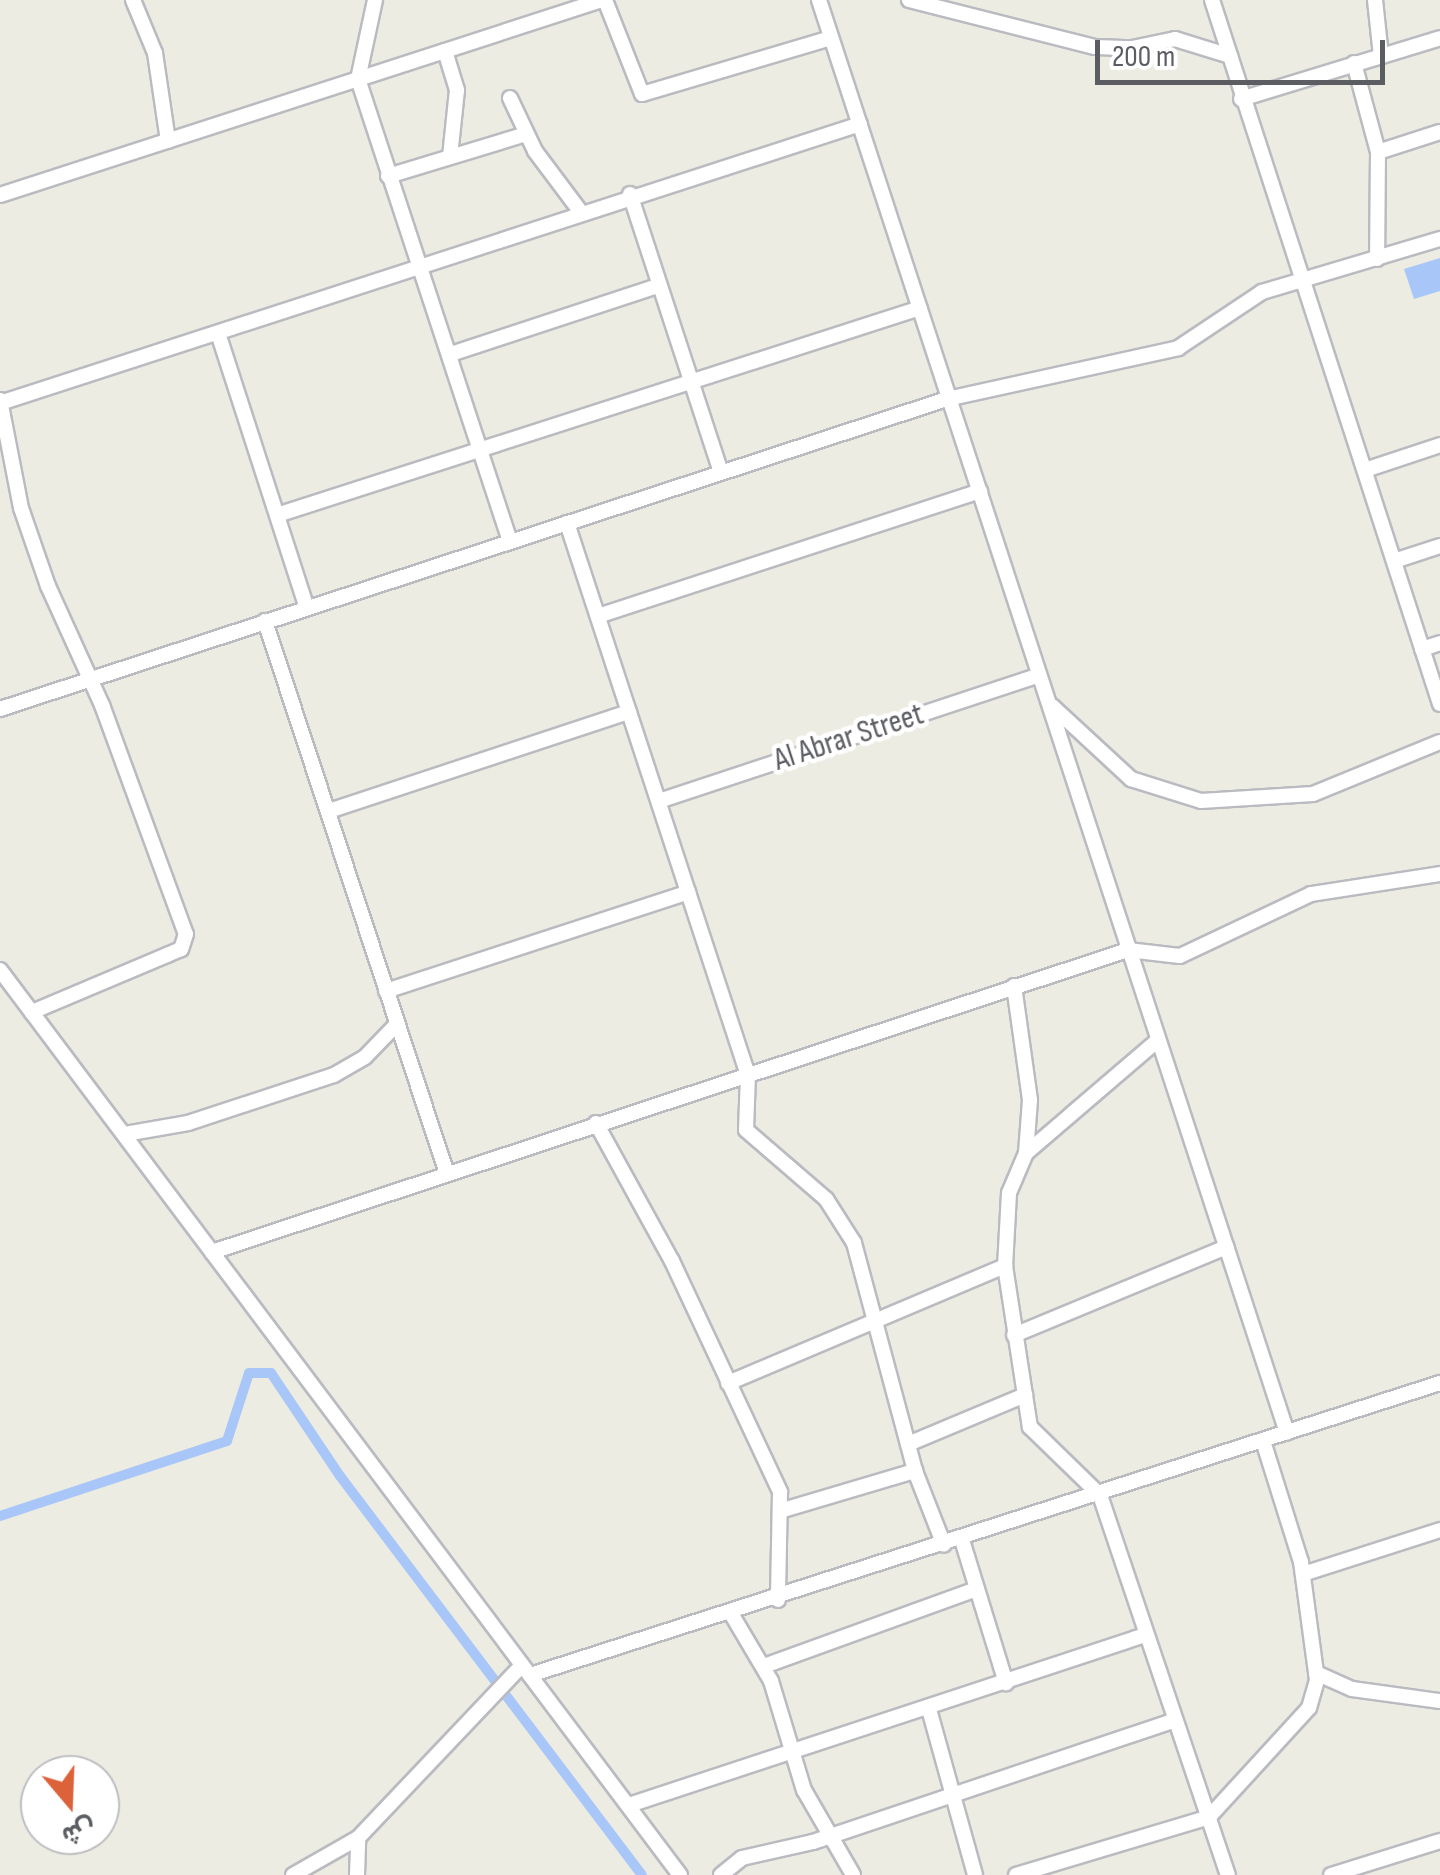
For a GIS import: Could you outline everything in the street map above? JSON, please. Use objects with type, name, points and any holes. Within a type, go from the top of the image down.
[{"type":"street","points":[[133,0],[155,53],[168,142]]},
{"type":"street","points":[[375,0],[358,79],[510,540]]},
{"type":"street","points":[[0,195],[603,0],[642,94],[831,38]]},
{"type":"street","points":[[819,0],[1287,1433]]},
{"type":"street","points":[[909,0],[1094,46],[1132,48],[1175,39],[1230,56]]},
{"type":"street","points":[[1212,0],[1440,704]]},
{"type":"street","points":[[1375,0],[1381,56]]},
{"type":"street","points":[[1242,99],[1440,38]]},
{"type":"street","points":[[445,51],[457,90],[450,156]]},
{"type":"street","points":[[1354,64],[1378,152],[1378,259]]},
{"type":"street","points":[[510,98],[526,134],[580,211]]},
{"type":"street","points":[[32,1012],[168,956],[185,942],[179,907],[22,508],[0,402],[630,194],[860,124]]},
{"type":"street","points":[[1378,152],[1440,132]]},
{"type":"street","points":[[388,176],[526,134]]},
{"type":"street","points":[[630,194],[720,472]]},
{"type":"street","points":[[0,708],[947,398],[1178,348],[1233,306],[1440,239]]},
{"type":"street","points":[[451,354],[658,286]]},
{"type":"street","points":[[280,514],[689,378],[920,308]]},
{"type":"street","points":[[218,333],[280,514],[307,608]]},
{"type":"street","points":[[1365,470],[1440,445]]},
{"type":"street","points":[[598,616],[980,491]]},
{"type":"street","points":[[567,522],[748,1075],[746,1130],[840,1216],[874,1317],[915,1470],[944,1546]]},
{"type":"street","points":[[1394,561],[1440,546]]},
{"type":"street","points":[[265,622],[446,1171]]},
{"type":"street","points":[[1422,649],[1440,643]]},
{"type":"street","name":"Al Abrar Street","points":[[659,801],[1039,675]]},
{"type":"street","points":[[1046,698],[1131,779],[1201,801],[1314,794],[1440,742]]},
{"type":"street","points":[[329,811],[629,712]]},
{"type":"street","points":[[212,1252],[446,1171],[1128,950],[1180,956],[1310,894],[1440,874]]},
{"type":"street","points":[[386,991],[688,892]]},
{"type":"street","points":[[0,970],[680,1875]]},
{"type":"street","points":[[1014,986],[1030,1100],[1026,1154],[1009,1193],[1005,1266],[1030,1428],[1100,1494],[1173,1721],[1228,1875]]},
{"type":"street","points":[[125,1134],[188,1123],[334,1075],[365,1057],[397,1024]]},
{"type":"street","points":[[1026,1154],[1158,1040]]},
{"type":"street","points":[[596,1122],[672,1261],[783,1510],[778,1600]]},
{"type":"street","points":[[1014,1335],[1226,1246]]},
{"type":"street","points":[[728,1383],[874,1317],[1005,1266]]},
{"type":"street","points":[[293,1875],[358,1838],[491,1693],[526,1670],[732,1615],[1440,1383]]},
{"type":"street","points":[[908,1444],[1025,1396]]},
{"type":"street","points":[[1016,1875],[1209,1817],[1296,1726],[1314,1699],[1316,1672],[1303,1574],[1263,1441]]},
{"type":"street","points":[[783,1510],[915,1470]]},
{"type":"street","points":[[1303,1574],[1440,1530]]},
{"type":"street","points":[[962,1540],[1006,1682]]},
{"type":"street","points":[[764,1666],[977,1589]]},
{"type":"street","points":[[732,1615],[764,1666],[804,1790],[853,1875]]},
{"type":"street","points":[[628,1805],[793,1747],[929,1709],[1145,1635]]},
{"type":"street","points":[[1316,1672],[1352,1689],[1440,1701]]},
{"type":"street","points":[[929,1709],[975,1875]]},
{"type":"street","points":[[721,1875],[742,1858],[951,1798],[1173,1721]]},
{"type":"street","points":[[357,1875],[358,1838]]},
{"type":"street","points":[[1331,1875],[1440,1841]]},
{"type":"water","points":[[1440,258],[1440,291],[1414,299],[1404,269]]},
{"type":"waterway","points":[[0,1516],[227,1441],[249,1373],[271,1373],[340,1476],[642,1875]]}]
